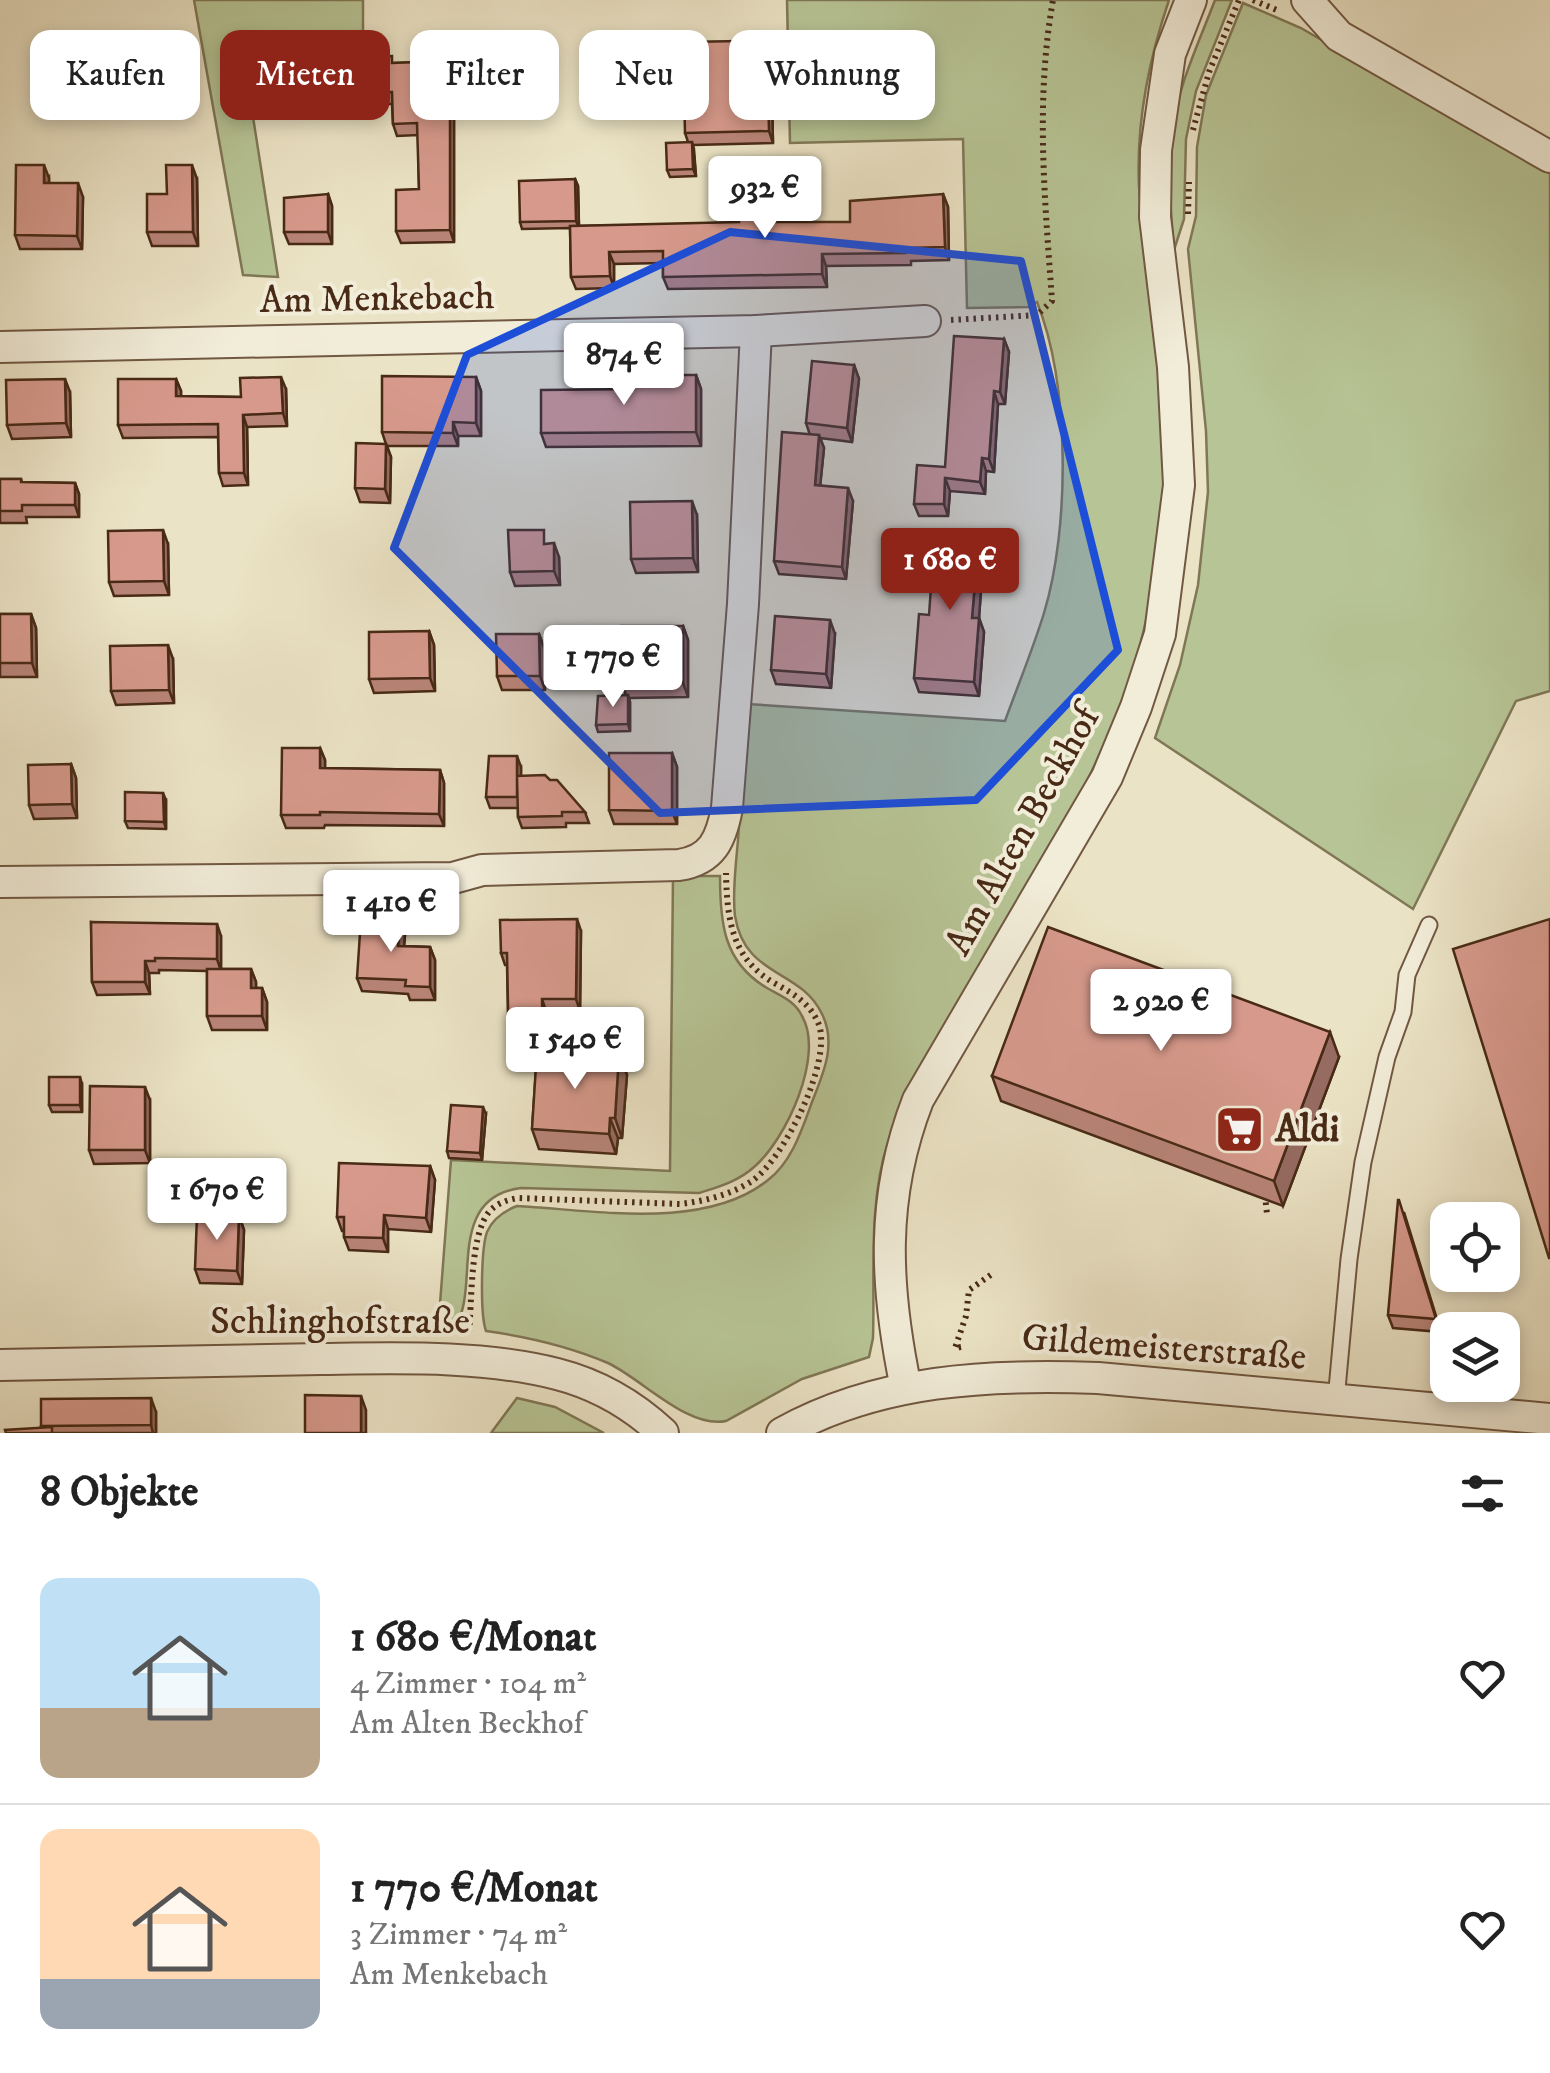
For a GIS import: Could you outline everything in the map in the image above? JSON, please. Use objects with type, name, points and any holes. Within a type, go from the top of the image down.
[{"type":"street","name":"Am Alten Beckhof","points":[[906,1388],[891,1304],[888,1250],[894,1176],[903,1138],[918,1100],[1107,777],[1160,634],[1179,485],[1173,367],[1155,217],[1156,150],[1170,54],[1191,0]]},
{"type":"street","points":[[1307,0],[1339,36],[1550,156]]},
{"type":"street","name":"Am Menkebach","points":[[0,348],[756,332],[925,321]]},
{"type":"street","points":[[0,882],[453,878],[482,870],[698,862],[712,851],[722,833],[727,808],[743,604],[756,332]]},
{"type":"street","name":"Schlinghofstraße","points":[[0,1366],[274,1359],[467,1360],[524,1367],[588,1384],[617,1398],[663,1433]]},
{"type":"street","name":"Gildemeisterstraße","points":[[782,1433],[844,1404],[906,1388],[1028,1375],[1550,1419]]},
{"type":"lane","points":[[1336,1400],[1348,1259],[1362,1162],[1387,1057],[1403,1012],[1407,975],[1429,925]]},
{"type":"path","points":[[925,321],[1036,315],[1052,302],[1042,152],[1042,86],[1053,0]]},
{"type":"path","points":[[1191,140],[1209,72],[1239,0]]},
{"type":"path","points":[[1187,222],[1189,171]]},
{"type":"path","points":[[467,1360],[479,1228],[490,1210],[502,1201],[518,1198],[704,1202],[752,1181],[771,1165],[789,1134],[819,1065],[820,1027],[799,996],[753,969],[739,952],[732,935],[726,872],[712,851]]},
{"type":"path","points":[[1264,1178],[1267,1214]]},
{"type":"path","points":[[980,1378],[977,1346],[955,1348],[966,1316],[969,1290],[992,1274]]},
{"type":"highlighted area","points":[[730,232],[1021,261],[1118,650],[976,800],[660,813],[394,548],[467,355]]},
{"type":"green space","points":[[194,0],[363,0],[363,30],[220,30],[220,120],[253,120],[278,277],[243,275]]},
{"type":"green space","points":[[787,0],[1169,0],[1145,92],[1139,162],[1161,406],[1163,499],[1148,611],[1130,679],[1111,727],[1066,821],[920,1070],[888,1142],[875,1214],[873,1338],[869,1357],[802,1379],[726,1421],[711,1421],[681,1410],[621,1370],[593,1357],[486,1331],[482,1282],[487,1232],[499,1216],[517,1206],[648,1214],[713,1206],[742,1196],[768,1180],[784,1164],[820,1081],[827,1059],[828,1036],[822,1014],[812,999],[750,951],[735,916],[748,704],[1005,721],[1053,578],[1062,499],[1061,414],[1056,374],[1037,302],[1028,307],[967,308],[963,139],[790,143],[790,120],[935,120],[935,30],[788,30]]},
{"type":"green space","points":[[1215,0],[1232,0],[1196,91],[1186,139],[1184,219],[1174,250],[1170,188],[1173,127],[1186,76]]},
{"type":"green space","points":[[1243,3],[1301,28],[1550,173],[1550,691],[1516,701],[1413,909],[1155,738],[1180,665],[1198,585],[1208,492],[1206,431],[1188,249],[1196,216],[1197,147],[1206,95]]},
{"type":"green space","points":[[673,876],[720,876],[723,925],[733,953],[752,978],[792,1003],[802,1016],[809,1052],[799,1096],[789,1118],[766,1154],[748,1172],[699,1193],[521,1188],[494,1197],[478,1214],[470,1237],[463,1308],[455,1323],[438,1330],[451,1160],[670,1171]]},
{"type":"green space","points":[[517,1398],[555,1407],[604,1433],[491,1433]]},
{"type":"building","points":[[729,41],[729,120],[769,120],[769,131],[685,133],[685,120],[709,120],[709,42]]},
{"type":"building","points":[[390,56],[392,63],[410,62],[410,120],[450,120],[450,230],[396,231],[396,190],[419,189],[417,123],[393,124]]},
{"type":"building","points":[[692,142],[693,169],[667,170],[666,143]]},
{"type":"building","points":[[16,165],[44,165],[44,183],[78,183],[77,236],[15,235]]},
{"type":"building","points":[[166,165],[192,165],[193,232],[147,232],[147,194],[167,194]]},
{"type":"building","points":[[575,179],[576,221],[520,222],[519,181]]},
{"type":"building","points":[[328,194],[328,232],[284,232],[284,198]]},
{"type":"building","points":[[943,194],[945,247],[906,248],[906,253],[822,254],[822,274],[663,277],[663,251],[609,252],[610,276],[571,277],[570,226],[739,222],[739,216],[770,215],[770,222],[850,222],[850,201]]},
{"type":"building","points":[[954,336],[1004,339],[1000,392],[994,391],[989,459],[982,458],[980,482],[945,478],[944,504],[914,504],[917,465],[945,467]]},
{"type":"building","points":[[812,361],[854,365],[847,428],[806,423]]},
{"type":"building","points":[[634,375],[696,375],[696,432],[541,433],[541,390],[634,389]]},
{"type":"building","points":[[382,376],[476,377],[476,423],[453,422],[453,433],[382,432]]},
{"type":"building","points":[[281,377],[283,413],[243,415],[244,473],[219,473],[218,424],[118,425],[118,379],[176,379],[176,396],[241,397],[240,378]]},
{"type":"building","points":[[65,379],[66,423],[7,425],[6,380]]},
{"type":"building","points":[[782,432],[819,435],[815,485],[848,488],[842,567],[774,561]]},
{"type":"building","points":[[356,443],[386,444],[385,489],[355,488]]},
{"type":"building","points":[[0,479],[75,483],[75,505],[22,505],[22,511],[0,511]]},
{"type":"building","points":[[692,501],[693,558],[631,559],[630,502]]},
{"type":"building","points":[[163,530],[164,581],[109,582],[108,531]]},
{"type":"building","points":[[508,530],[544,530],[544,544],[554,543],[554,571],[510,572]]},
{"type":"building","points":[[935,532],[979,536],[972,618],[979,618],[974,682],[914,678],[919,614],[929,615]]},
{"type":"building","points":[[0,614],[31,614],[32,663],[0,663]]},
{"type":"building","points":[[775,616],[830,620],[826,674],[771,670]]},
{"type":"building","points":[[621,626],[683,626],[683,683],[622,684]]},
{"type":"building","points":[[429,631],[430,678],[369,679],[369,632]]},
{"type":"building","points":[[496,634],[539,634],[540,676],[497,676]]},
{"type":"building","points":[[168,645],[169,690],[111,691],[110,646]]},
{"type":"building","points":[[628,695],[628,724],[596,725],[598,696]]},
{"type":"building","points":[[282,748],[320,748],[320,768],[440,770],[439,814],[281,815]]},
{"type":"building","points":[[609,753],[672,753],[672,811],[609,810]]},
{"type":"building","points":[[489,756],[517,756],[517,776],[545,775],[557,780],[585,812],[518,817],[517,777],[517,797],[486,797]]},
{"type":"building","points":[[71,764],[72,804],[29,805],[28,765]]},
{"type":"building","points":[[125,792],[163,793],[164,822],[125,821]]},
{"type":"building","points":[[361,918],[400,921],[398,946],[430,947],[430,987],[405,986],[406,980],[357,978]]},
{"type":"building","points":[[577,919],[576,999],[542,999],[543,1051],[537,1050],[537,1057],[509,1057],[507,953],[501,953],[500,920]]},
{"type":"building","points":[[1550,919],[1550,1258],[1549,1258],[1453,949]]},
{"type":"building","points":[[91,922],[217,924],[217,959],[155,958],[145,961],[145,982],[92,982]]},
{"type":"building","points":[[1048,927],[1330,1032],[1274,1181],[992,1076]]},
{"type":"building","points":[[207,969],[251,969],[251,988],[262,988],[262,1016],[207,1016]]},
{"type":"building","points":[[537,1050],[619,1055],[615,1118],[610,1118],[609,1134],[532,1129]]},
{"type":"building","points":[[49,1077],[80,1077],[80,1105],[49,1105]]},
{"type":"building","points":[[90,1086],[145,1087],[145,1150],[89,1150]]},
{"type":"building","points":[[451,1105],[483,1107],[480,1153],[447,1151]]},
{"type":"building","points":[[339,1163],[430,1166],[426,1218],[384,1215],[383,1238],[344,1237],[344,1217],[337,1217]]},
{"type":"building","points":[[1399,1200],[1434,1312],[1430,1312],[1430,1318],[1388,1315]]},
{"type":"building","points":[[197,1215],[239,1216],[237,1271],[195,1269]]},
{"type":"building","points":[[305,1395],[361,1396],[361,1433],[305,1433]]},
{"type":"building","points":[[151,1398],[151,1425],[41,1426],[41,1399]]},
{"type":"building","points":[[52,1427],[52,1433],[5,1430]]},
{"type":"place","name":"Aldi","points":[[1240,1130]]}]
